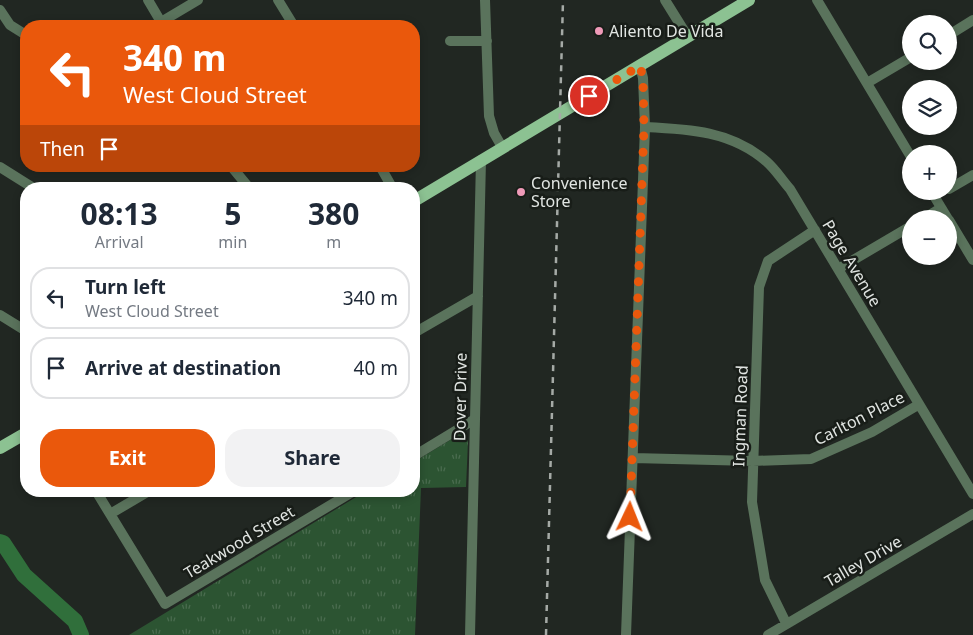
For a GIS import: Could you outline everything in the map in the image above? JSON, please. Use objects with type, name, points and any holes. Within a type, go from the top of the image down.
[{"type":"main road","points":[[420,197],[749,0]]},
{"type":"main road","points":[[0,448],[20,436]]},
{"type":"street","points":[[148,0],[158,20]]},
{"type":"street","points":[[166,20],[198,0]]},
{"type":"street","points":[[278,0],[290,20]]},
{"type":"street","points":[[485,0],[489,116],[494,133],[502,147]]},
{"type":"street","points":[[665,0],[688,38]]},
{"type":"street","points":[[817,0],[904,145]]},
{"type":"street","points":[[0,10],[10,25],[20,31]]},
{"type":"street","points":[[957,30],[973,20]]},
{"type":"street","points":[[450,41],[486,41]]},
{"type":"street","points":[[867,84],[902,63]]},
{"type":"street","points":[[626,635],[644,127],[643,78],[640,66]]},
{"type":"street","name":"Page Avenue","points":[[644,127],[692,129],[729,139],[767,162],[790,189],[973,494]]},
{"type":"street","name":"Dover Drive","points":[[470,635],[481,160]]},
{"type":"street","points":[[0,167],[24,182]]},
{"type":"street","points":[[236,172],[244,182]]},
{"type":"street","points":[[957,184],[973,175]]},
{"type":"street","points":[[936,200],[941,208],[938,210]]},
{"type":"street","name":"Ingman Road","points":[[786,623],[765,580],[752,502],[759,287],[768,261],[815,230]]},
{"type":"street","points":[[838,269],[902,231]]},
{"type":"street","points":[[957,234],[973,260]]},
{"type":"street","points":[[420,330],[478,296]]},
{"type":"street","points":[[0,315],[20,327]]},
{"type":"street","name":"Carlton Place","points":[[633,458],[753,461],[811,459],[872,432],[918,405]]},
{"type":"street","points":[[420,452],[475,419]]},
{"type":"street","points":[[100,497],[110,514],[138,497]]},
{"type":"street","name":"Teakwood Street","points":[[110,514],[165,604],[344,497]]},
{"type":"street","name":"Talley Drive","points":[[768,635],[973,514]]},
{"type":"green space","points":[[460,434],[465,436],[468,441],[466,487],[421,488],[415,635],[129,635],[356,497],[420,497],[420,458]]},
{"type":"waterway","points":[[0,542],[3,543],[24,575],[75,621],[81,635]]},
{"type":"railway","points":[[546,635],[563,0]]},
{"type":"place","name":"Aliento De Vida","points":[[599,31]]},
{"type":"place","name":"Convenience Store","points":[[521,192]]},
{"type":"route","points":[[589,96],[640,66],[643,78],[644,127],[630,517]]}]
